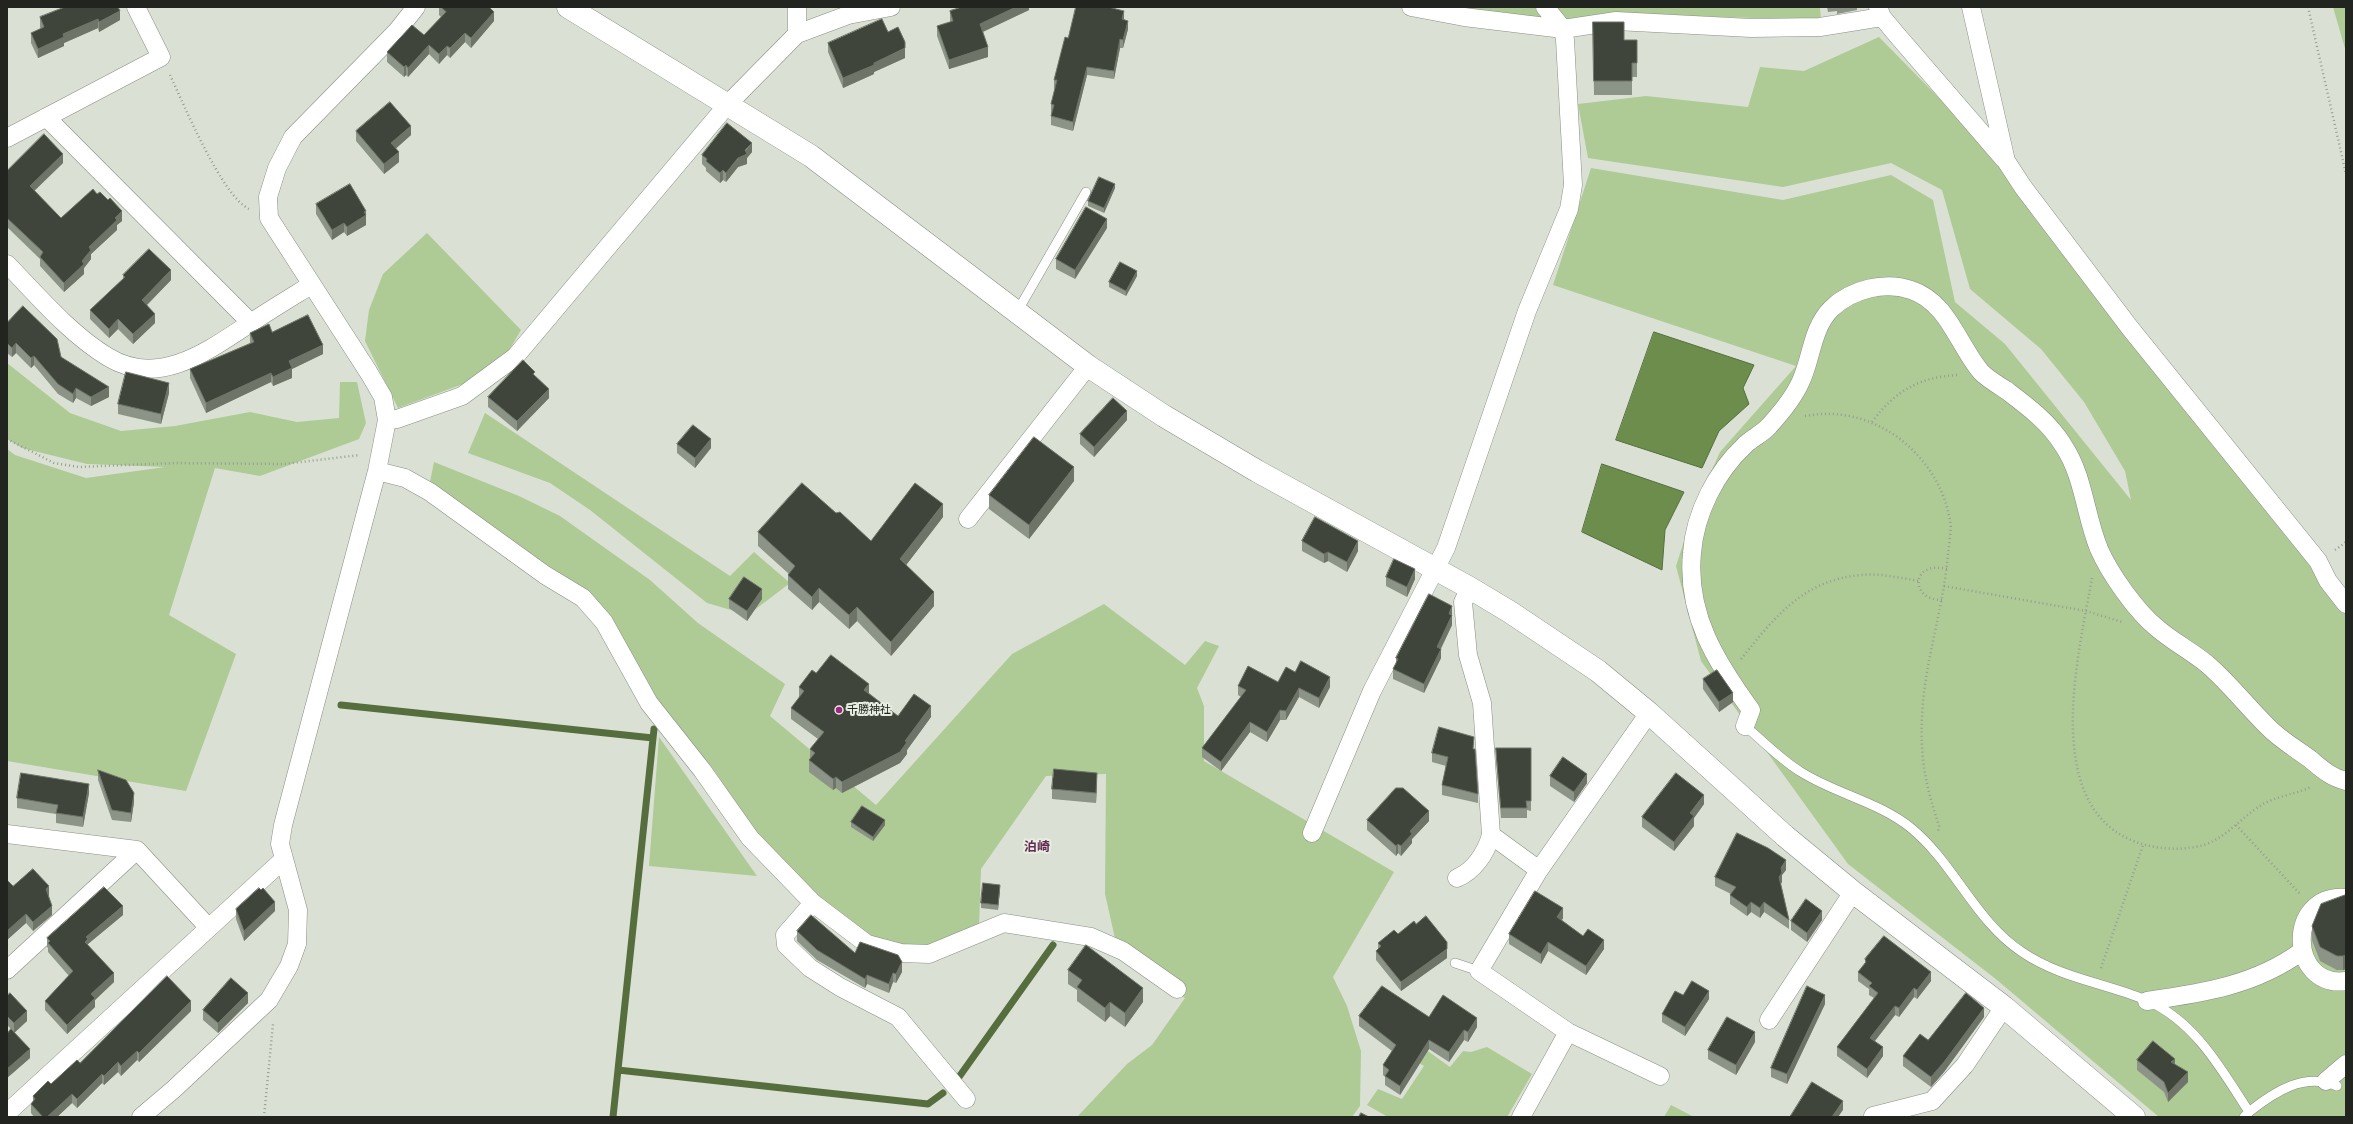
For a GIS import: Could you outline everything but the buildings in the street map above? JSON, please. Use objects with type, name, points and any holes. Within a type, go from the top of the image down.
[{"type":"street","points":[[7,138],[161,57],[136,7]]},
{"type":"street","points":[[141,1117],[174,1089],[269,1000],[289,966],[297,944],[298,910],[283,860],[280,844],[286,810],[379,463],[387,420],[383,397],[369,373],[269,218],[268,197],[277,168],[293,137],[397,31],[416,7]]},
{"type":"street","points":[[568,7],[811,156],[1088,366],[1164,416],[1257,471],[1470,588],[1510,612],[1598,671],[1650,712],[1785,836],[1853,892],[2004,1007],[2134,1117]]},
{"type":"street","points":[[797,7],[797,34]]},
{"type":"street","points":[[387,420],[397,419],[462,396],[515,357],[728,104],[797,34],[848,15],[891,7]]},
{"type":"street","points":[[1411,7],[1464,17],[1563,29],[1616,21],[1752,28],[1820,27],[1880,12],[2006,161],[2023,187],[2130,328],[2318,561],[2328,581],[2346,604]]},
{"type":"street","points":[[1312,833],[1372,691],[1446,548],[1526,311],[1569,208],[1573,185],[1567,59],[1563,29],[1545,7]]},
{"type":"street","points":[[1971,7],[2006,161]]},
{"type":"street","points":[[46,117],[251,323]]},
{"type":"street","points":[[7,264],[80,335],[108,357],[126,365],[143,368],[173,366],[203,354],[311,285]]},
{"type":"street","points":[[1745,726],[1751,710],[1726,675],[1705,637],[1696,611],[1692,572],[1694,536],[1713,485],[1728,463],[1746,444],[1768,427],[1801,382],[1820,323],[1833,307],[1851,295],[1869,288],[1888,286],[1909,289],[1927,297],[1939,308],[1982,374],[2028,407],[2047,424],[2064,445],[2076,470],[2099,549],[2124,591],[2154,626],[2207,664],[2269,728],[2339,779]]},
{"type":"street","points":[[968,519],[1088,366]]},
{"type":"street","points":[[379,463],[430,492],[546,575],[583,598],[604,622],[649,703],[702,770],[750,838],[813,903],[867,944],[901,953],[929,954],[1004,923],[1091,937],[1123,952],[1177,989]]},
{"type":"street","points":[[1457,878],[1468,873],[1488,848],[1491,835],[1482,703],[1468,655],[1463,602],[1470,588]]},
{"type":"street","points":[[1650,712],[1539,870],[1479,971],[1568,1032],[1660,1076]]},
{"type":"street","points":[[7,834],[137,850],[208,927]]},
{"type":"street","points":[[1491,835],[1539,870]]},
{"type":"street","points":[[7,970],[137,850]]},
{"type":"street","points":[[7,1113],[208,927],[283,860]]},
{"type":"street","points":[[1769,1020],[1853,892]]},
{"type":"street","points":[[2346,898],[2325,901],[2314,908],[2305,920],[2301,933],[2302,951],[2306,961],[2316,972],[2328,979],[2346,981]]},
{"type":"street","points":[[813,903],[785,935],[786,945],[810,968],[840,987],[898,1017],[966,1099]]},
{"type":"street","points":[[2148,1001],[2226,988],[2254,979],[2302,951]]},
{"type":"street","points":[[1873,1116],[1932,1101],[1965,1065],[2004,1007]]},
{"type":"street","points":[[1521,1117],[1568,1032]]},
{"type":"street","points":[[2331,1084],[2346,1064]]},
{"type":"lane","points":[[1017,312],[1086,192]]},
{"type":"lane","points":[[1745,726],[1800,772],[1887,812],[1910,828],[1934,849],[1966,894],[1996,928],[2020,951],[2044,966],[2148,1001],[2174,1018],[2193,1034],[2216,1059],[2247,1114],[2279,1090],[2302,1082],[2331,1084]]},
{"type":"lane","points":[[1454,963],[1479,971]]},
{"type":"path","points":[[2308,7],[2346,174]]},
{"type":"path","points":[[161,57],[206,151],[234,195],[246,207],[269,218]]},
{"type":"path","points":[[1872,422],[1886,402],[1911,385],[1945,376],[1982,374]]},
{"type":"path","points":[[1802,416],[1834,413],[1856,416],[1872,422],[1903,441],[1918,454],[1933,474],[1945,499],[1950,521],[1947,569],[1922,715],[1922,750],[1926,786],[1939,826],[1934,849]]},
{"type":"path","points":[[7,439],[54,463],[79,467],[175,463],[284,464],[366,454],[379,463]]},
{"type":"path","points":[[2099,549],[2086,611],[2074,695],[2072,723],[2074,754],[2078,774],[2087,795],[2105,823],[2122,836],[2143,845],[2171,849],[2201,846],[2221,836],[2263,804],[2339,779]]},
{"type":"path","points":[[1942,600],[1929,599],[1922,593],[1919,581],[1921,572],[1928,568],[1947,569]]},
{"type":"path","points":[[1726,675],[1790,603],[1822,584],[1861,575],[1889,576],[1919,581]]},
{"type":"path","points":[[1944,586],[2086,611],[2133,626],[2154,626]]},
{"type":"path","points":[[2236,825],[2314,908]]},
{"type":"path","points":[[2096,984],[2143,845]]},
{"type":"path","points":[[264,1117],[274,1029],[269,1000]]},
{"type":"shaded area","points":[[1450,7],[1537,7],[1544,18]]},
{"type":"shaded area","points":[[1552,7],[1820,7],[1821,20],[1624,14],[1561,20]]},
{"type":"shaded area","points":[[2333,7],[2346,7],[2346,52]]},
{"type":"shaded area","points":[[1879,37],[1994,154],[2311,561],[2327,589],[2346,615],[2346,1117],[2159,1117],[1997,980],[1848,864],[1701,661],[1676,566],[1695,507],[1720,452],[1796,366],[1553,285],[1591,168],[1783,200],[1891,175],[1933,200],[1955,302],[2005,344],[2131,500],[2125,471],[2084,402],[2041,349],[1970,289],[1942,190],[1891,163],[1783,187],[1588,158],[1578,104],[1646,96],[1748,107],[1760,67],[1804,71]]},
{"type":"shaded area","points":[[427,233],[521,330],[508,352],[463,384],[398,408],[365,341],[369,310],[383,274]]},
{"type":"shaded area","points":[[1654,332],[1754,365],[1743,388],[1749,404],[1719,431],[1702,468],[1616,440]]},
{"type":"shaded area","points":[[7,363],[70,413],[121,431],[175,426],[250,412],[297,422],[339,418],[340,382],[357,382],[366,423],[359,439],[260,476],[215,468],[169,615],[236,654],[186,791],[7,761],[7,449],[15,455],[86,478],[165,467],[87,464],[22,448],[7,439]]},
{"type":"shaded area","points":[[485,413],[730,576],[754,552],[790,583],[748,615],[707,603],[590,510],[550,483],[468,453]]},
{"type":"shaded area","points":[[434,462],[519,496],[560,516],[650,580],[698,623],[785,684],[770,716],[876,805],[1012,654],[1104,604],[1185,665],[1205,641],[1219,646],[1197,688],[1204,706],[1204,761],[1394,872],[1333,977],[1347,1006],[1361,1051],[1360,1106],[1352,1117],[1077,1117],[1127,1064],[1152,1045],[1185,998],[1119,956],[1105,894],[1106,774],[1046,776],[981,869],[979,927],[929,949],[884,946],[818,897],[762,841],[713,769],[659,704],[583,591],[430,482]]},
{"type":"shaded area","points":[[1602,464],[1684,492],[1665,530],[1662,570],[1582,532]]},
{"type":"shaded area","points":[[659,737],[757,876],[649,866]]},
{"type":"shaded area","points":[[1411,1039],[1450,1067],[1463,1051],[1471,1052],[1487,1047],[1532,1074],[1507,1117],[1388,1117],[1367,1105],[1378,1089],[1402,1099],[1424,1066],[1401,1052]]},
{"type":"shaded area","points":[[1671,1105],[1694,1117],[1664,1117]]},
{"type":"waterway","points":[[341,705],[653,738]]},
{"type":"waterway","points":[[613,1117],[654,729]]},
{"type":"waterway","points":[[959,1077],[1053,945]]},
{"type":"waterway","points":[[618,1070],[928,1104],[943,1093]]},
{"type":"place","name":"千勝神社","points":[[839,710]]},
{"type":"district","name":"泊崎","points":[[1037,847]]}]
